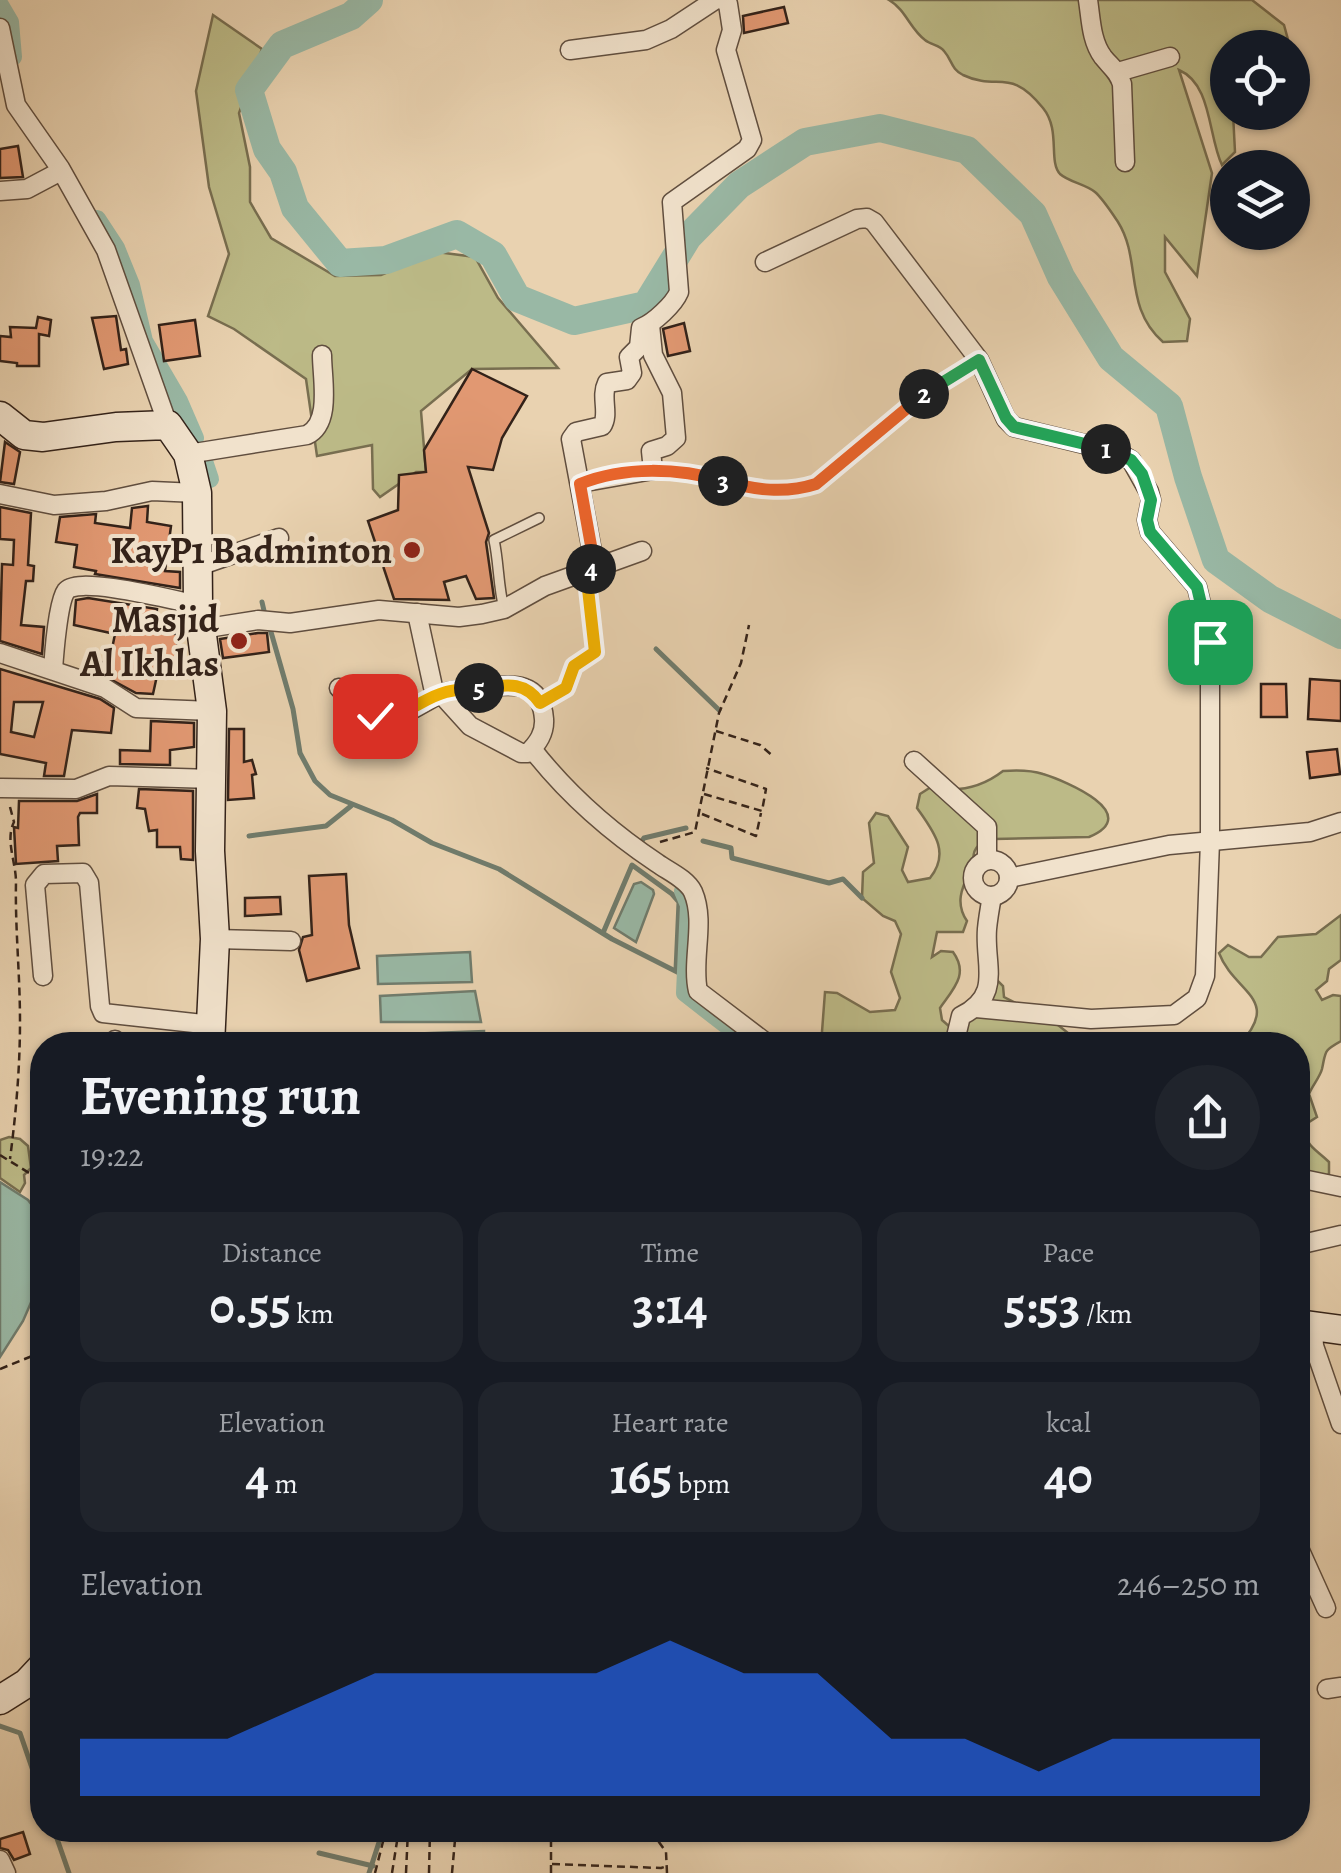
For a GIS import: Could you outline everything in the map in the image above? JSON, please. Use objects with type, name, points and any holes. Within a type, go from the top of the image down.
[{"type":"street","points":[[570,50],[646,40],[671,29],[715,0]]},
{"type":"street","points":[[590,569],[571,439],[576,432],[602,426],[606,421],[606,383],[627,380],[632,373],[629,356],[639,348],[641,328],[650,325],[676,300],[672,202],[747,148],[752,140],[726,50],[732,30],[728,4],[723,0]]},
{"type":"street","points":[[1088,0],[1093,36],[1122,84],[1125,162]]},
{"type":"street","points":[[0,28],[16,105],[61,171],[106,250],[168,425],[188,454],[196,493],[200,617],[212,710],[210,850],[215,940],[211,1032]]},
{"type":"street","points":[[1118,72],[1170,56]]},
{"type":"street","points":[[0,191],[27,188],[61,171]]},
{"type":"street","points":[[765,262],[857,219],[874,222],[979,360],[1014,427],[1117,452],[1131,460],[1149,492],[1150,532],[1197,587],[1210,642],[1210,841],[1205,976],[1197,998],[1174,1015],[1091,1019],[976,1008],[962,1016],[958,1032]]},
{"type":"street","points":[[580,484],[653,470],[651,450],[672,443],[676,431],[672,393],[653,355],[650,325]]},
{"type":"street","points":[[188,454],[307,436],[316,431],[323,417],[322,354]]},
{"type":"street","points":[[0,416],[24,435],[43,437],[116,426],[168,425]]},
{"type":"street","points":[[0,494],[54,505],[106,501],[152,490],[196,493]]},
{"type":"street","points":[[199,566],[279,538]]},
{"type":"street","points":[[53,670],[65,592],[70,588],[112,588],[200,617],[290,623],[379,610],[460,617],[504,609],[545,586],[642,551]]},
{"type":"street","points":[[339,688],[375,716],[389,718],[406,714],[437,691],[517,684],[534,694],[540,703],[545,725],[532,749],[521,753],[470,726],[437,691],[417,613]]},
{"type":"street","points":[[0,652],[105,688],[136,708],[212,710]]},
{"type":"street","points":[[532,749],[586,809],[636,850],[690,886],[696,905],[696,985],[703,996],[751,1032]]},
{"type":"street","points":[[914,761],[987,827],[987,860]]},
{"type":"street","points":[[1,788],[76,790],[109,776],[212,779]]},
{"type":"street","points":[[1010,878],[1169,845],[1310,832],[1341,822]]},
{"type":"street","points":[[987,860],[998,861],[1010,878],[1004,891],[992,896],[979,892],[972,880],[976,867],[987,860]]},
{"type":"street","points":[[42,976],[35,884],[44,874],[84,873],[89,883],[100,1006],[104,1013],[196,1032]]},
{"type":"street","points":[[976,1008],[991,974],[986,931],[992,896]]},
{"type":"street","points":[[215,940],[291,941]]},
{"type":"street","points":[[1310,1181],[1341,1187]]},
{"type":"street","points":[[1310,1243],[1341,1234]]},
{"type":"street","points":[[1317,1327],[1314,1346],[1341,1424]]},
{"type":"street","points":[[1310,1571],[1326,1608]]},
{"type":"street","points":[[1318,1588],[1341,1590]]},
{"type":"street","points":[[0,1700],[30,1680]]},
{"type":"street","points":[[0,1860],[6,1873]]},
{"type":"lane","points":[[504,609],[494,540],[539,518]]},
{"type":"path","points":[[653,470],[702,475],[764,490],[800,490],[816,484],[904,409],[979,360]]},
{"type":"path","points":[[540,703],[566,688],[574,666],[595,652],[590,569]]},
{"type":"path","points":[[658,842],[695,832],[719,710],[727,700],[741,663],[749,625]]},
{"type":"path","points":[[714,730],[760,745],[774,756]]},
{"type":"path","points":[[701,814],[756,836],[766,789],[706,768]]},
{"type":"path","points":[[1,788],[14,822],[10,826],[16,870],[20,1020],[20,1087],[10,1159]]},
{"type":"path","points":[[703,793],[762,810]]},
{"type":"path","points":[[0,1155],[30,1173]]},
{"type":"path","points":[[0,1369],[30,1357]]},
{"type":"path","points":[[374,1873],[383,1842]]},
{"type":"path","points":[[396,1842],[392,1871],[404,1873],[407,1842]]},
{"type":"path","points":[[430,1842],[430,1873]]},
{"type":"path","points":[[452,1873],[456,1842]]},
{"type":"path","points":[[551,1842],[551,1873]]},
{"type":"path","points":[[659,1842],[666,1852],[667,1873]]},
{"type":"path","points":[[552,1864],[667,1866]]},
{"type":"shaded area","points":[[889,0],[1252,0],[1284,25],[1285,30],[1210,30],[1210,121],[1198,87],[1179,70],[1210,167],[1197,276],[1165,237],[1165,272],[1190,319],[1187,341],[1163,342],[1142,314],[1130,252],[1118,222],[1095,192],[1060,174],[1052,126],[1043,108],[1012,84],[975,80],[959,73],[947,54],[920,36]]},
{"type":"shaded area","points":[[213,15],[262,49],[239,113],[250,167],[250,202],[271,238],[335,276],[381,275],[437,252],[475,257],[498,298],[558,368],[472,369],[421,411],[426,472],[416,472],[380,497],[373,489],[372,445],[317,456],[306,379],[234,329],[208,316],[229,254],[209,187],[196,91]]},
{"type":"shaded area","points":[[1212,130],[1234,130],[1235,150],[1216,150]]},
{"type":"shaded area","points":[[1003,771],[1043,774],[1082,791],[1105,809],[1108,818],[1104,828],[1089,837],[994,839],[977,848],[961,894],[967,921],[963,932],[937,932],[932,957],[941,951],[953,952],[960,967],[958,981],[940,1008],[942,1020],[951,1028],[994,977],[1003,986],[1004,997],[1067,1032],[822,1032],[825,992],[837,993],[870,1012],[895,1010],[900,998],[891,972],[901,934],[895,921],[862,898],[863,872],[874,863],[869,823],[876,813],[888,816],[908,847],[902,870],[908,882],[930,878],[939,850],[934,833],[917,808],[920,794],[931,787],[969,788]]},
{"type":"shaded area","points":[[641,882],[654,894],[636,942],[614,928],[634,884]]},
{"type":"shaded area","points":[[1341,915],[1341,960],[1329,969],[1327,981],[1316,990],[1322,1000],[1341,996],[1341,1041],[1326,1052],[1310,1092],[1310,1032],[1249,1032],[1257,1016],[1256,1006],[1219,953],[1228,945],[1249,957],[1261,957],[1278,937],[1316,934]]},
{"type":"shaded area","points":[[470,952],[472,982],[378,984],[377,956]]},
{"type":"shaded area","points":[[475,991],[481,1022],[381,1022],[380,996]]},
{"type":"shaded area","points":[[1310,1097],[1317,1117],[1310,1121]]},
{"type":"shaded area","points":[[20,1139],[28,1146],[30,1169],[24,1175],[20,1192],[0,1178],[0,1140]]},
{"type":"shaded area","points":[[1310,1144],[1329,1162],[1329,1174],[1318,1182],[1310,1180]]},
{"type":"shaded area","points":[[0,1182],[30,1203],[30,1305],[0,1357]]},
{"type":"building","points":[[784,7],[788,23],[744,33],[743,16]]},
{"type":"building","points":[[18,146],[23,177],[0,178],[0,149]]},
{"type":"building","points":[[116,316],[121,350],[126,349],[128,364],[104,369],[92,318]]},
{"type":"building","points":[[38,317],[51,320],[49,336],[39,334],[39,366],[0,361],[0,336],[11,337],[10,327],[36,328]]},
{"type":"building","points":[[195,320],[200,356],[164,361],[159,325]]},
{"type":"building","points":[[684,323],[690,351],[668,356],[663,329]]},
{"type":"building","points":[[472,369],[527,396],[502,438],[493,470],[468,467],[489,533],[486,542],[494,598],[476,599],[466,576],[444,582],[449,600],[394,599],[368,521],[398,510],[399,475],[426,472],[424,450]]},
{"type":"building","points":[[5,442],[20,452],[14,484],[0,482]]},
{"type":"building","points":[[148,506],[147,522],[171,526],[165,571],[180,572],[180,588],[74,567],[77,545],[56,542],[60,517],[96,514],[95,523],[130,528],[132,508]]},
{"type":"building","points":[[0,507],[31,513],[28,565],[34,566],[33,581],[26,581],[21,625],[44,627],[42,654],[0,641],[2,564],[13,565],[14,540],[0,539]]},
{"type":"building","points":[[88,598],[157,609],[155,633],[178,634],[176,672],[158,671],[153,694],[136,693],[99,673],[102,662],[109,664],[115,634],[74,625],[76,600]]},
{"type":"building","points":[[267,633],[269,652],[223,658],[220,639]]},
{"type":"building","points":[[0,669],[100,699],[114,708],[111,733],[72,730],[64,776],[44,776],[46,763],[0,754]],"holes":[[[14,702],[43,702],[34,737],[11,732]]]},
{"type":"building","points":[[1310,679],[1341,681],[1341,721],[1308,719]]},
{"type":"building","points":[[1261,684],[1286,684],[1287,717],[1261,717]]},
{"type":"building","points":[[151,721],[194,723],[194,747],[170,750],[170,765],[120,764],[120,750],[150,751]]},
{"type":"building","points":[[229,729],[244,729],[244,762],[252,760],[256,774],[252,775],[254,798],[228,800]]},
{"type":"building","points":[[1337,749],[1340,774],[1310,778],[1307,752]]},
{"type":"building","points":[[139,789],[193,791],[193,860],[181,859],[180,847],[157,847],[157,830],[149,831],[145,809],[137,808]]},
{"type":"building","points":[[97,794],[97,813],[80,813],[78,817],[79,845],[57,846],[58,861],[16,864],[14,827],[18,828],[19,801],[77,801]]},
{"type":"building","points":[[346,874],[349,925],[359,968],[307,981],[299,950],[303,937],[312,935],[309,876]]},
{"type":"building","points":[[280,897],[281,914],[245,916],[245,898]]},
{"type":"building","points":[[23,1832],[30,1854],[14,1860],[8,1850],[0,1848],[0,1839]]},
{"type":"waterway","points":[[369,0],[351,16],[282,45],[249,90],[267,149],[283,172],[295,208],[340,263],[386,260],[457,234],[493,255],[517,298],[574,321],[646,305],[688,237],[739,185],[805,142],[880,128],[967,150],[1033,214],[1061,277],[1111,358],[1169,406],[1216,560],[1270,599],[1341,635]]},
{"type":"waterway","points":[[0,5],[10,22],[13,57]]},
{"type":"waterway","points":[[97,219],[116,248],[131,285],[144,341],[179,401],[195,438]]},
{"type":"waterway","points":[[202,455],[210,479]]},
{"type":"waterway","points":[[262,602],[265,615]]},
{"type":"waterway","points":[[269,625],[293,709],[300,753],[315,781],[330,795],[392,820],[432,843],[499,869],[612,939],[693,980]]},
{"type":"waterway","points":[[656,649],[719,710]]},
{"type":"waterway","points":[[249,836],[326,826],[351,806]]},
{"type":"waterway","points":[[639,845],[644,838],[686,828]]},
{"type":"waterway","points":[[703,841],[731,848],[732,858],[829,883],[843,879],[862,898]]},
{"type":"waterway","points":[[603,933],[632,865],[679,902],[676,970]]},
{"type":"waterway","points":[[683,891],[689,905],[685,993],[735,1032]]},
{"type":"waterway","points":[[0,1726],[20,1733],[30,1762]]},
{"type":"waterway","points":[[58,1842],[69,1873]]},
{"type":"waterway","points":[[369,1873],[379,1842]]},
{"type":"waterway","points":[[319,1853],[373,1866]]},
{"type":"place","name":"KayP1 Badminton","points":[[412,550]]},
{"type":"place","name":"Masjid Al Ikhlas","points":[[239,641]]},
{"type":"route","points":[[375,716],[406,714],[445,692],[517,684],[534,694],[540,703],[566,688],[574,666],[595,652],[586,571],[595,568],[580,484],[653,470],[702,475],[764,490],[800,490],[816,484],[838,467],[928,391],[979,360],[1014,427],[1117,452],[1131,460],[1149,492],[1150,532],[1197,587],[1210,642]]}]
